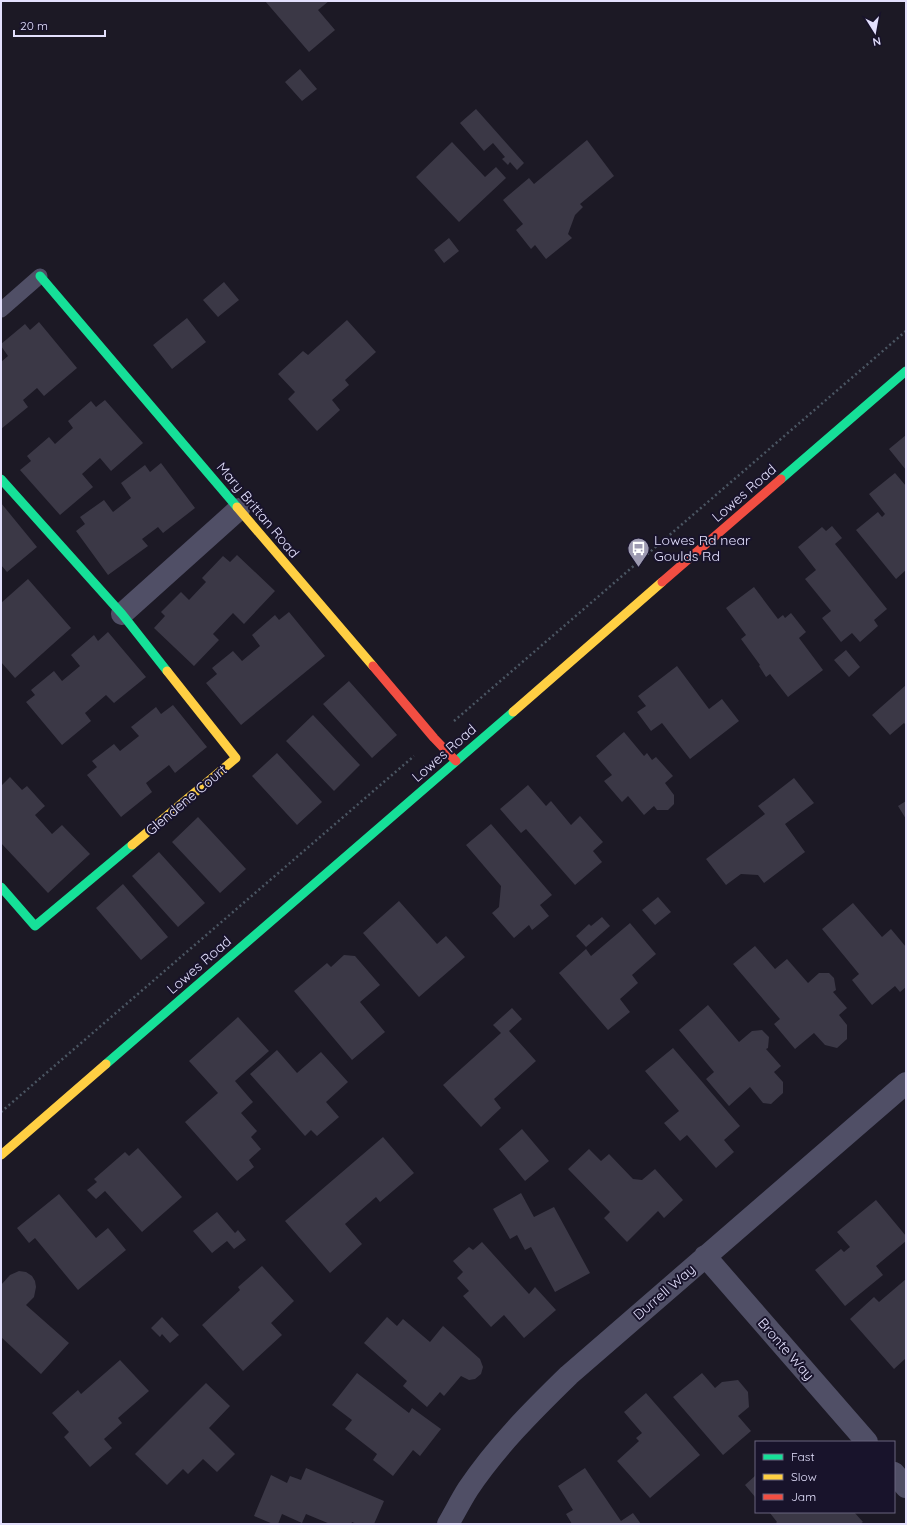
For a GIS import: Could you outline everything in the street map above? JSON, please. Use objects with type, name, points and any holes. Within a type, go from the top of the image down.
[{"type":"street","name":"Mary Brittan Road","points":[[40,276],[434,738],[456,761]]},
{"type":"street","name":"Lowes Road","points":[[1,1155],[906,371]]},
{"type":"street","name":"Glendene Court","points":[[1,479],[122,614],[236,758],[35,926],[1,887]]},
{"type":"street","points":[[122,614],[239,509]]},
{"type":"street","name":"Durrell Way","points":[[448,1524],[468,1489],[498,1450],[528,1415],[569,1375],[906,1083]]},
{"type":"street","name":"Bronte Way","points":[[705,1256],[866,1441]]},
{"type":"street","points":[[895,1474],[906,1486]]},
{"type":"lane","points":[[1,310],[40,276]]},
{"type":"building","points":[[265,1],[329,1],[318,10],[335,30],[309,52]]},
{"type":"building","points":[[300,69],[317,89],[302,101],[285,82]]},
{"type":"building","points":[[476,109],[524,163],[517,170],[510,162],[508,165],[502,159],[505,157],[493,143],[484,151],[460,123]]},
{"type":"building","points":[[587,140],[614,176],[580,204],[583,207],[575,215],[568,234],[572,238],[546,259],[535,245],[531,249],[516,230],[523,224],[503,200],[529,178],[534,184]]},
{"type":"building","points":[[452,142],[485,177],[496,167],[506,178],[459,222],[416,177]]},
{"type":"building","points":[[449,238],[459,251],[444,263],[434,250]]},
{"type":"building","points":[[224,282],[239,300],[218,317],[203,300]]},
{"type":"building","points":[[187,318],[206,342],[172,369],[153,345]]},
{"type":"building","points":[[347,320],[376,352],[345,380],[349,385],[332,400],[340,410],[317,431],[288,399],[295,392],[278,374],[303,351],[308,355]]},
{"type":"building","points":[[39,322],[77,368],[44,396],[37,388],[23,400],[28,407],[1,429],[1,362],[8,356],[1,344],[25,324],[30,330]]},
{"type":"building","points":[[105,400],[143,443],[111,471],[100,458],[82,474],[93,487],[60,515],[20,470],[31,461],[27,456],[49,437],[55,444],[73,428],[68,421],[91,401],[96,407]]},
{"type":"building","points":[[906,435],[906,470],[889,449]]},
{"type":"building","points":[[161,463],[195,508],[163,533],[158,527],[142,539],[148,546],[108,575],[76,531],[85,524],[80,517],[104,500],[113,512],[131,498],[121,483],[145,465],[150,472]]},
{"type":"building","points":[[895,473],[906,486],[906,570],[896,579],[856,530],[878,512],[882,517],[885,514],[869,494]]},
{"type":"building","points":[[1,503],[37,547],[7,572],[1,565]]},
{"type":"building","points":[[832,526],[842,538],[835,544],[887,609],[874,620],[878,626],[860,642],[852,633],[841,642],[822,618],[831,611],[805,579],[816,570],[798,547],[822,527],[826,531]]},
{"type":"building","points":[[237,555],[275,591],[244,624],[233,613],[213,634],[219,640],[194,666],[154,628],[165,616],[161,612],[181,592],[189,600],[206,582],[202,578],[223,556],[230,562]]},
{"type":"building","points":[[28,579],[71,628],[15,678],[1,662],[1,603]]},
{"type":"building","points":[[754,587],[778,619],[783,615],[785,618],[791,613],[806,632],[799,638],[823,670],[788,697],[770,674],[766,677],[759,666],[760,665],[741,639],[746,635],[726,608]]},
{"type":"building","points":[[289,612],[325,656],[241,725],[206,683],[217,674],[212,668],[233,651],[242,661],[260,646],[252,635],[275,615],[279,620]]},
{"type":"building","points":[[108,632],[146,677],[114,703],[106,695],[85,713],[91,721],[62,745],[26,702],[35,695],[31,690],[54,671],[62,681],[80,666],[71,655],[94,635],[98,641]]},
{"type":"building","points":[[846,650],[860,667],[849,677],[834,660]]},
{"type":"building","points":[[677,666],[709,709],[722,699],[739,721],[690,759],[662,723],[651,731],[637,712],[646,706],[638,696]]},
{"type":"building","points":[[349,681],[397,735],[372,758],[323,704]]},
{"type":"building","points":[[906,685],[906,725],[904,723],[890,735],[872,715]]},
{"type":"building","points":[[173,705],[207,747],[175,773],[169,765],[146,783],[152,792],[121,817],[87,775],[97,767],[92,761],[114,744],[120,751],[139,736],[131,727],[156,707],[161,714]]},
{"type":"building","points":[[313,715],[360,765],[334,791],[286,741]]},
{"type":"building","points":[[624,732],[644,756],[647,753],[652,760],[656,757],[673,776],[665,783],[674,795],[674,804],[668,810],[657,810],[654,806],[644,815],[628,796],[622,802],[604,781],[612,775],[596,756]]},
{"type":"building","points":[[277,753],[322,802],[297,825],[252,776]]},
{"type":"building","points":[[10,777],[22,790],[27,786],[45,806],[35,815],[52,834],[62,825],[90,854],[48,893],[1,843],[1,786]]},
{"type":"building","points":[[794,778],[814,803],[785,824],[805,852],[764,883],[758,875],[741,874],[726,885],[706,859],[765,814],[758,806]]},
{"type":"building","points":[[528,785],[546,806],[551,801],[571,825],[580,816],[603,842],[593,851],[602,862],[575,885],[526,829],[521,833],[500,809]]},
{"type":"building","points":[[906,801],[906,819],[898,806]]},
{"type":"building","points":[[198,817],[246,869],[220,893],[172,842]]},
{"type":"building","points":[[491,824],[552,895],[540,905],[549,916],[532,930],[529,925],[514,938],[492,913],[499,907],[501,886],[466,845]]},
{"type":"building","points":[[159,852],[205,903],[178,927],[132,876]]},
{"type":"building","points":[[123,884],[168,937],[141,960],[96,908]]},
{"type":"building","points":[[658,897],[671,912],[655,925],[642,910]]},
{"type":"building","points":[[399,901],[437,944],[446,936],[465,957],[419,997],[363,933]]},
{"type":"building","points":[[853,903],[882,937],[891,929],[906,947],[906,987],[900,992],[895,986],[872,1005],[852,980],[859,974],[822,929]]},
{"type":"building","points":[[602,917],[610,926],[586,947],[576,936],[589,924],[591,926]]},
{"type":"building","points":[[630,923],[656,954],[632,975],[638,983],[620,999],[630,1012],[608,1030],[559,973],[586,949],[591,956]]},
{"type":"building","points":[[755,946],[775,969],[787,959],[808,983],[819,973],[829,973],[834,978],[836,990],[833,992],[847,1008],[839,1015],[847,1025],[847,1039],[837,1048],[825,1045],[814,1033],[795,1049],[774,1024],[780,1019],[733,964]]},
{"type":"building","points":[[344,955],[355,956],[380,985],[360,1002],[385,1032],[352,1060],[294,991],[327,963],[331,967]]},
{"type":"building","points":[[708,1005],[739,1042],[752,1031],[762,1030],[769,1037],[768,1048],[766,1049],[781,1066],[774,1072],[783,1082],[783,1093],[771,1104],[763,1103],[750,1087],[729,1106],[706,1079],[714,1072],[679,1030]]},
{"type":"building","points":[[512,1008],[522,1019],[509,1031],[536,1061],[494,1099],[501,1108],[481,1127],[443,1085],[501,1033],[493,1025]]},
{"type":"building","points":[[238,1017],[269,1051],[235,1081],[253,1102],[241,1113],[257,1131],[251,1137],[261,1149],[249,1160],[254,1167],[237,1181],[185,1122],[218,1093],[189,1061]]},
{"type":"building","points":[[673,1048],[740,1126],[724,1140],[734,1152],[716,1168],[687,1135],[680,1141],[664,1123],[679,1111],[645,1071]]},
{"type":"building","points":[[277,1050],[297,1073],[321,1052],[348,1082],[326,1102],[339,1117],[317,1136],[311,1130],[305,1136],[250,1074]]},
{"type":"building","points":[[522,1129],[549,1161],[525,1181],[499,1149]]},
{"type":"building","points":[[383,1137],[414,1173],[380,1202],[376,1197],[345,1224],[362,1244],[330,1273],[285,1221]]},
{"type":"building","points":[[138,1148],[182,1197],[142,1232],[105,1191],[96,1199],[87,1190],[97,1182],[94,1179],[125,1152],[129,1156]]},
{"type":"building","points":[[589,1149],[601,1161],[609,1154],[633,1179],[642,1180],[655,1169],[683,1200],[664,1218],[658,1211],[627,1242],[604,1218],[610,1212],[568,1169]]},
{"type":"building","points":[[521,1193],[534,1217],[554,1207],[590,1273],[555,1292],[531,1247],[525,1250],[517,1235],[510,1239],[493,1209]]},
{"type":"building","points":[[59,1194],[96,1238],[108,1228],[126,1250],[78,1290],[35,1238],[29,1243],[17,1228]]},
{"type":"building","points":[[876,1200],[906,1236],[906,1241],[876,1266],[883,1275],[845,1306],[815,1270],[841,1249],[844,1252],[850,1247],[837,1232]]},
{"type":"building","points":[[217,1212],[235,1233],[238,1230],[246,1240],[234,1249],[227,1241],[212,1253],[193,1231]]},
{"type":"building","points":[[482,1242],[529,1294],[535,1287],[556,1310],[524,1338],[504,1315],[491,1327],[463,1296],[469,1291],[457,1278],[463,1272],[453,1261],[469,1247],[473,1250]]},
{"type":"building","points":[[262,1266],[294,1301],[271,1323],[282,1335],[243,1371],[202,1325],[240,1290],[238,1287]]},
{"type":"building","points":[[19,1271],[26,1272],[32,1276],[35,1281],[36,1287],[34,1297],[26,1305],[69,1343],[41,1374],[1,1337],[1,1285],[10,1275]]},
{"type":"building","points":[[906,1279],[906,1358],[894,1369],[850,1319],[874,1297],[879,1302]]},
{"type":"building","points":[[162,1317],[179,1335],[170,1343],[162,1334],[160,1337],[151,1328]]},
{"type":"building","points":[[387,1317],[397,1326],[403,1319],[430,1342],[443,1326],[480,1359],[483,1367],[481,1374],[475,1379],[469,1380],[461,1376],[444,1396],[440,1392],[427,1407],[403,1386],[407,1381],[364,1343]]},
{"type":"building","points":[[120,1360],[149,1391],[118,1418],[122,1423],[104,1439],[112,1448],[90,1467],[64,1437],[69,1432],[52,1413],[78,1390],[81,1394]]},
{"type":"building","points":[[357,1373],[409,1413],[412,1408],[441,1429],[420,1456],[413,1450],[393,1476],[373,1460],[377,1454],[345,1429],[352,1420],[332,1405]]},
{"type":"building","points":[[702,1373],[715,1388],[722,1382],[738,1380],[748,1392],[749,1407],[738,1416],[751,1431],[723,1455],[673,1397]]},
{"type":"building","points":[[206,1383],[230,1406],[209,1428],[235,1454],[217,1472],[203,1459],[188,1474],[183,1469],[167,1485],[135,1454]]},
{"type":"building","points":[[646,1393],[700,1455],[650,1498],[617,1461],[639,1441],[636,1438],[642,1433],[624,1412]]},
{"type":"building","points":[[306,1468],[384,1501],[374,1524],[357,1524],[352,1522],[351,1524],[330,1524],[306,1514],[302,1523],[282,1514],[278,1524],[273,1524],[254,1516],[271,1475],[287,1483],[290,1476],[301,1480]]},
{"type":"building","points":[[585,1468],[621,1521],[633,1513],[641,1524],[572,1524],[566,1514],[573,1510],[558,1486]]},
{"type":"building","points":[[755,1476],[755,1497],[745,1485]]},
{"type":"building","points":[[770,1513],[855,1513],[863,1522],[860,1524],[775,1524],[777,1522]]},
{"type":"traffic: fast","points":[[40,276],[237,507]]},
{"type":"traffic: fast","points":[[781,479],[906,371]]},
{"type":"traffic: fast","points":[[1,479],[122,614],[167,671]]},
{"type":"traffic: fast","points":[[106,1064],[513,712]]},
{"type":"traffic: fast","points":[[1,887],[35,926],[132,845]]},
{"type":"traffic: slow","points":[[237,507],[373,666]]},
{"type":"traffic: slow","points":[[513,712],[662,582]]},
{"type":"traffic: slow","points":[[132,845],[236,758],[167,671]]},
{"type":"traffic: slow","points":[[1,1155],[106,1064]]},
{"type":"traffic: jam","points":[[662,582],[781,479]]},
{"type":"traffic: jam","points":[[373,666],[434,738],[456,761]]},
{"type":"place","name":"Lowes Rd near Goulds Rd","points":[[639,568]]}]
